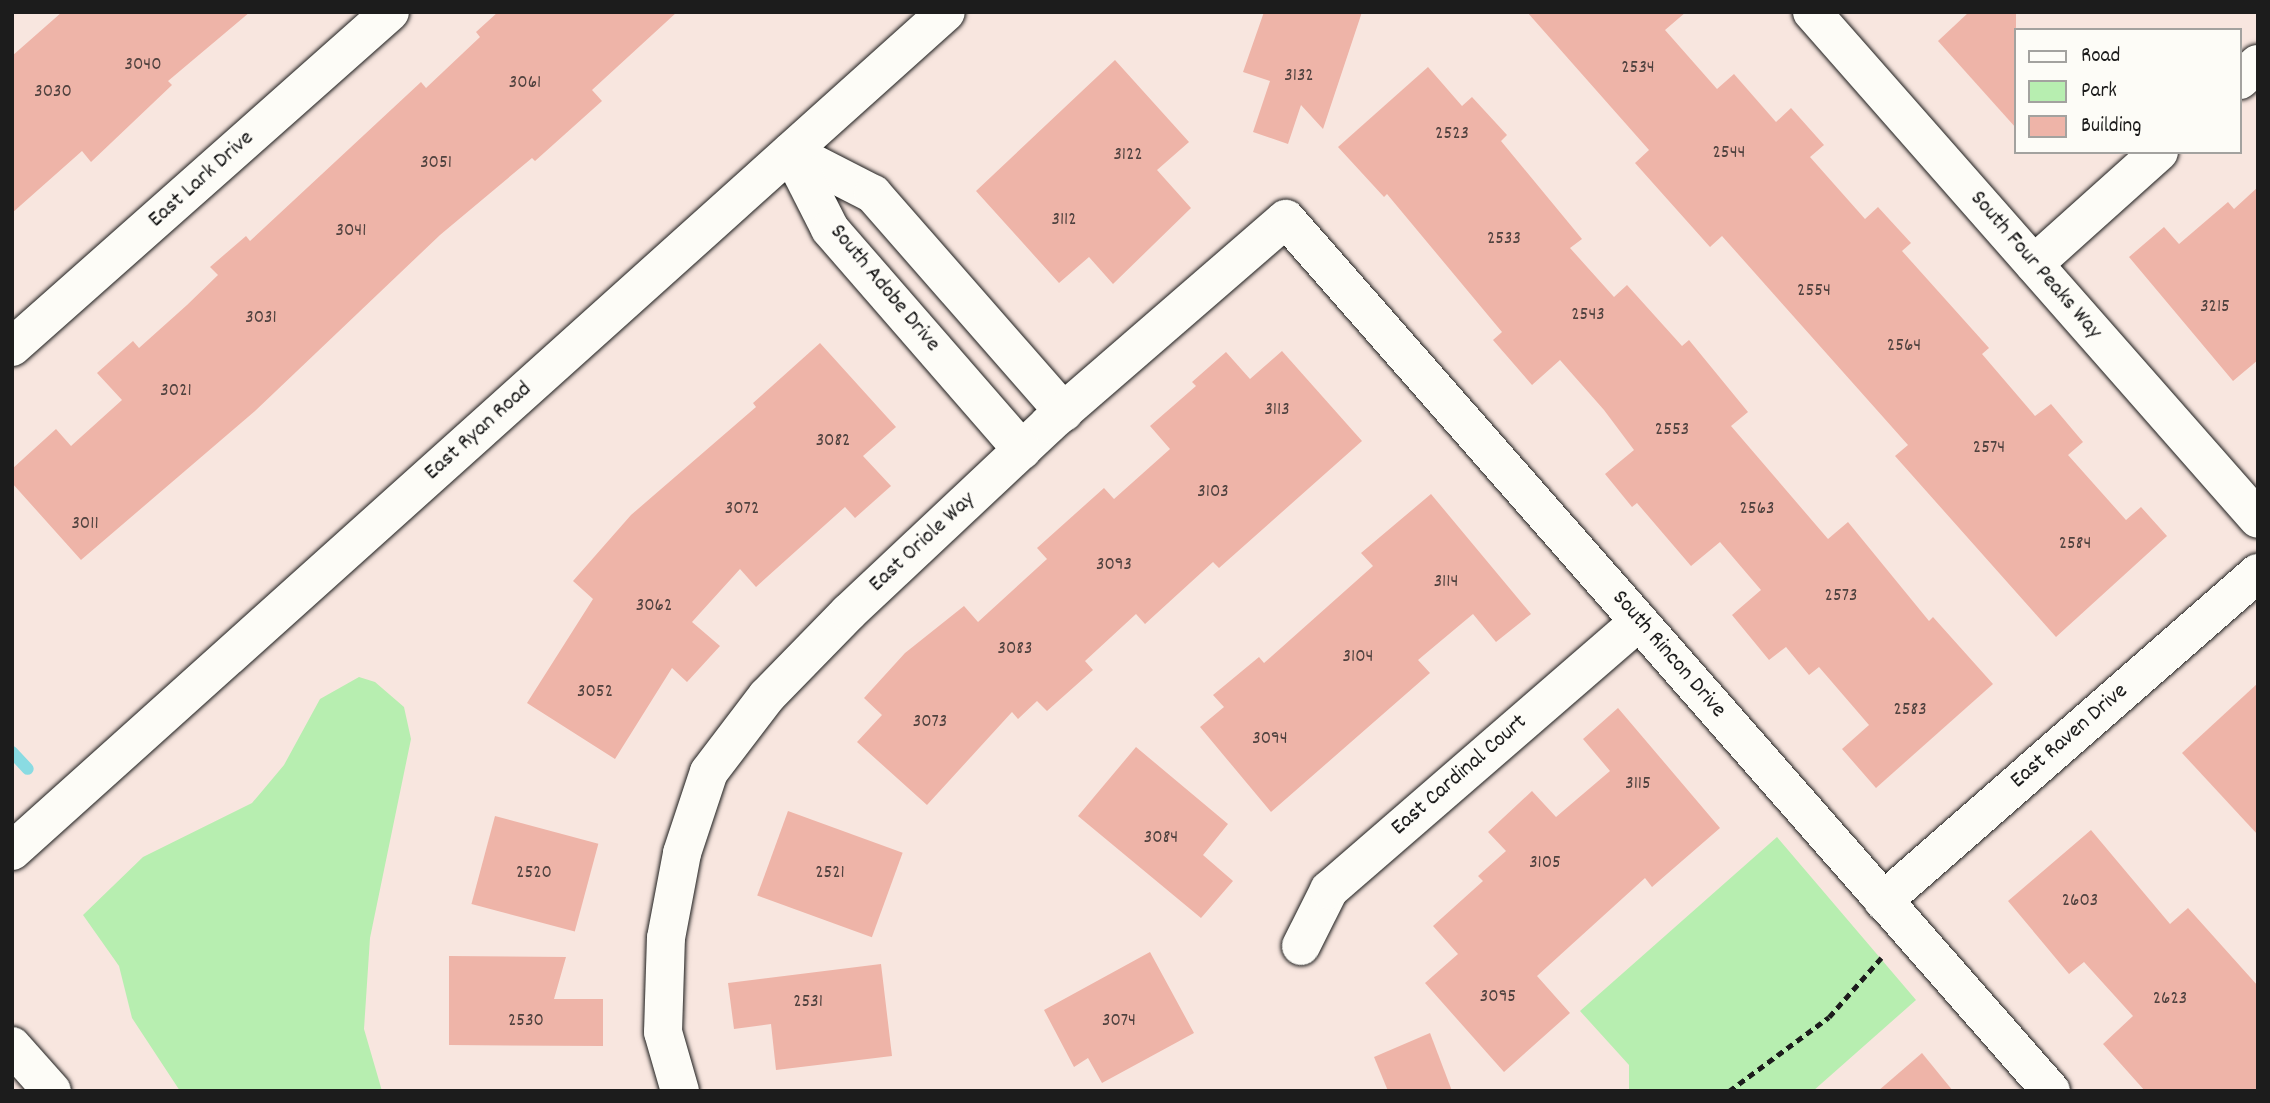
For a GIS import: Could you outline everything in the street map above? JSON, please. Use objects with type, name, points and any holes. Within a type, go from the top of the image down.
[{"type":"street","name":"East Lark Drive","points":[[12,347],[390,12]]},
{"type":"street","name":"East Ryan Road","points":[[12,851],[946,12]]},
{"type":"street","name":"South Four Peaks Way","points":[[1812,12],[2258,519]]},
{"type":"street","points":[[2242,78],[2258,64]]},
{"type":"street","points":[[791,152],[873,194],[1064,412]]},
{"type":"street","name":"South Adobe Drive","points":[[791,152],[830,229],[1022,450]]},
{"type":"street","points":[[2034,264],[2157,154]]},
{"type":"street","name":"East Oriole Way","points":[[680,1091],[663,1032],[666,938],[682,853],[709,772],[767,696],[1022,450],[1286,219]]},
{"type":"street","name":"South Rincon Drive","points":[[1286,219],[2051,1091]]},
{"type":"street","name":"East Raven Drive","points":[[1883,901],[2258,573]]},
{"type":"street","name":"East Cardinal Court","points":[[1301,946],[1329,890],[1639,621]]},
{"type":"street","points":[[12,1046],[52,1091]]},
{"type":"path","points":[[1729,1091],[1829,1017],[1882,956],[1913,935]]},
{"type":"green space","points":[[359,677],[375,682],[404,707],[411,739],[370,938],[364,1029],[382,1091],[180,1091],[132,1018],[119,966],[83,915],[143,857],[252,803],[284,765],[320,699]]},
{"type":"green space","points":[[1777,837],[1916,1000],[1813,1091],[1629,1091],[1629,1065],[1580,1011]]},
{"type":"building","points":[[62,12],[250,12],[168,81],[172,85],[91,162],[82,151],[12,213],[12,56]]},
{"type":"building","points":[[498,12],[677,12],[592,90],[602,101],[535,161],[532,158],[440,235],[255,411],[81,560],[12,483],[12,469],[56,429],[71,446],[122,400],[97,373],[133,341],[139,348],[187,305],[218,275],[210,267],[246,236],[250,241],[421,82],[426,88],[480,37],[476,32]]},
{"type":"building","points":[[1264,12],[1362,12],[1323,129],[1301,105],[1288,144],[1253,132],[1270,81],[1243,72]]},
{"type":"building","points":[[1527,12],[1686,12],[1665,30],[1717,89],[1734,74],[1776,122],[1791,108],[1824,145],[1810,157],[1865,219],[1878,207],[1911,243],[1902,251],[1989,348],[1982,354],[2035,416],[2051,404],[2083,442],[2068,455],[2126,520],[2141,507],[2167,536],[2056,637],[1895,456],[1908,445],[1722,236],[1710,247],[1635,163],[1649,150]]},
{"type":"building","points":[[1969,12],[2016,12],[2014,126],[1938,41]]},
{"type":"building","points":[[1115,60],[1189,142],[1157,170],[1191,208],[1113,284],[1089,257],[1059,283],[976,191]]},
{"type":"building","points":[[1428,67],[1462,106],[1472,97],[1507,135],[1501,141],[1582,239],[1570,248],[1614,297],[1627,285],[1682,346],[1689,340],[1748,412],[1731,426],[1828,539],[1848,522],[1929,621],[1933,617],[1993,684],[1876,788],[1842,749],[1869,725],[1819,667],[1809,675],[1786,647],[1769,660],[1732,615],[1761,590],[1720,542],[1691,566],[1637,503],[1632,507],[1605,474],[1634,450],[1604,410],[1560,360],[1532,385],[1493,340],[1502,332],[1387,194],[1384,197],[1338,147]]},
{"type":"building","points":[[2258,187],[2258,360],[2233,381],[2129,257],[2164,227],[2179,244],[2228,202],[2234,209]]},
{"type":"building","points":[[820,343],[896,427],[863,456],[891,486],[855,518],[845,507],[756,587],[740,569],[692,622],[720,646],[687,682],[672,668],[615,759],[527,703],[593,599],[573,581],[631,515],[756,407],[753,403]]},
{"type":"building","points":[[1282,351],[1362,441],[1219,568],[1213,562],[1145,624],[1136,614],[1085,661],[1093,670],[1047,711],[1037,701],[1018,719],[1012,712],[927,805],[857,742],[882,715],[864,698],[905,653],[964,606],[978,622],[1047,559],[1037,548],[1104,488],[1114,499],[1170,449],[1150,426],[1196,386],[1192,382],[1226,352],[1250,379]]},
{"type":"building","points":[[1431,494],[1531,614],[1496,642],[1473,614],[1418,660],[1430,673],[1271,812],[1200,727],[1224,707],[1213,695],[1259,657],[1264,663],[1373,566],[1361,553]]},
{"type":"building","points":[[2258,683],[2258,835],[2182,753]]},
{"type":"building","points":[[1618,708],[1720,828],[1652,887],[1645,878],[1537,976],[1570,1013],[1504,1072],[1425,983],[1458,954],[1433,926],[1483,881],[1478,876],[1506,851],[1488,832],[1532,791],[1556,817],[1610,771],[1583,739]]},
{"type":"building","points":[[1136,747],[1228,824],[1203,855],[1233,881],[1201,918],[1078,816]]},
{"type":"building","points":[[788,811],[903,853],[872,937],[757,896]]},
{"type":"building","points":[[495,816],[598,844],[575,932],[471,904]]},
{"type":"building","points":[[2091,830],[2170,924],[2188,908],[2258,986],[2258,1091],[2145,1091],[2103,1044],[2133,1016],[2084,962],[2069,974],[2008,901]]},
{"type":"building","points":[[1150,952],[1194,1033],[1102,1083],[1088,1058],[1074,1067],[1044,1010]]},
{"type":"building","points":[[449,956],[566,957],[554,999],[603,999],[603,1046],[449,1045]]},
{"type":"building","points":[[881,964],[892,1056],[776,1070],[771,1024],[734,1029],[728,983]]},
{"type":"building","points":[[1430,1033],[1452,1091],[1388,1091],[1374,1057]]},
{"type":"building","points":[[1922,1053],[1953,1091],[1878,1091]]},
{"type":"waterway","points":[[12,752],[28,769]]}]
